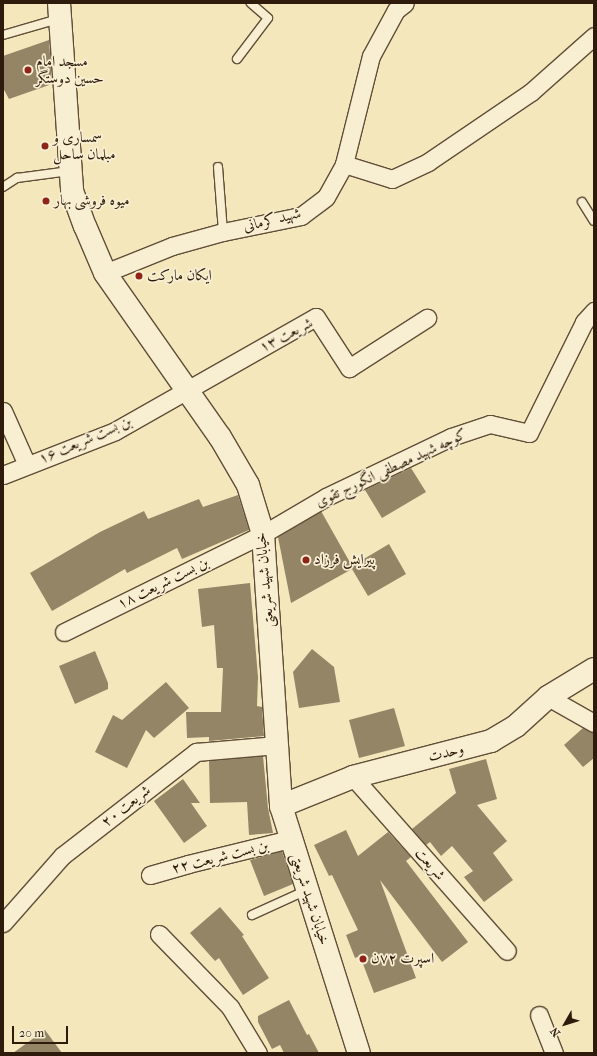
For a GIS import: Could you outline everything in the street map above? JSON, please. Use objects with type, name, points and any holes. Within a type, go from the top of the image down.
[{"type":"street","name":"شهید کرمانی","points":[[105,273],[172,246],[223,232],[301,216],[326,197],[344,164],[371,56],[396,10],[405,3]]},
{"type":"street","name":"خیابان شهید شریعتی","points":[[59,11],[72,191],[105,273],[220,437],[248,486],[263,534],[281,806],[290,839],[308,890],[359,1053]]},
{"type":"street","points":[[344,164],[392,179],[428,162],[531,92],[594,36]]},
{"type":"street","name":"کوچه شهید مصطفی انگورج تقوی","points":[[263,534],[326,497],[451,437],[490,424],[529,434],[584,322],[594,311]]},
{"type":"street","name":"شریعت ۱۳","points":[[186,390],[316,317],[349,368],[427,318]]},
{"type":"street","name":"بن بست شریعت ۱۶","points":[[3,475],[115,431],[186,390]]},
{"type":"street","points":[[3,411],[27,465]]},
{"type":"street","name":"بن بست شریعت ۱۸","points":[[64,632],[263,534]]},
{"type":"street","name":"وحدت","points":[[281,806],[353,777],[491,741],[516,726],[548,697],[594,669]]},
{"type":"street","points":[[548,697],[594,723]]},
{"type":"street","name":"شریعت ۲۰","points":[[3,922],[62,856],[196,752],[277,745]]},
{"type":"street","name":"شریعت","points":[[353,777],[507,951]]},
{"type":"street","name":"بن بست شریعت ۲۲","points":[[150,876],[188,864],[290,839]]},
{"type":"street","points":[[159,934],[230,1007],[258,1053]]},
{"type":"street","points":[[539,1015],[554,1053]]},
{"type":"lane","points":[[237,59],[268,18],[251,3]]},
{"type":"lane","points":[[3,35],[59,11]]},
{"type":"lane","points":[[218,167],[223,232]]},
{"type":"lane","points":[[3,187],[17,178],[71,171]]},
{"type":"lane","points":[[582,202],[594,221]]},
{"type":"lane","points":[[252,915],[308,890]]},
{"type":"building","name":"مسجد امام حسین دوستگر","points":[[49,40],[52,84],[9,99],[3,88],[3,56]]},
{"type":"building","points":[[411,468],[426,492],[382,518],[365,490]]},
{"type":"building","points":[[238,495],[249,530],[182,559],[177,548],[127,573],[125,569],[52,611],[30,573],[100,532],[144,511],[148,519],[199,499],[203,507]]},
{"type":"building","points":[[321,511],[352,566],[389,544],[406,574],[368,596],[352,569],[291,603],[278,537]]},
{"type":"building","points":[[250,583],[258,677],[257,706],[262,707],[264,736],[209,741],[209,737],[187,738],[186,712],[221,712],[223,668],[217,668],[214,625],[202,627],[198,589]]},
{"type":"building","points":[[312,649],[334,667],[340,702],[299,708],[293,672]]},
{"type":"building","points":[[95,651],[108,683],[108,689],[75,704],[59,666]]},
{"type":"building","points":[[166,682],[189,708],[154,738],[146,730],[127,768],[95,752],[113,715],[122,720]]},
{"type":"building","points":[[394,708],[405,746],[359,758],[349,720]]},
{"type":"building","points":[[583,728],[594,733],[594,758],[583,767],[564,745]]},
{"type":"building","points":[[263,756],[268,808],[273,833],[249,835],[247,802],[210,803],[209,761]]},
{"type":"building","points":[[486,759],[497,799],[477,805],[507,841],[493,853],[513,880],[484,902],[464,877],[473,871],[452,846],[441,856],[430,842],[426,845],[412,829],[456,793],[449,769]]},
{"type":"building","points":[[183,779],[200,803],[191,803],[207,826],[184,843],[154,801]]},
{"type":"building","points":[[346,830],[358,856],[388,832],[411,857],[406,861],[468,942],[442,962],[380,880],[416,978],[374,993],[360,956],[355,958],[346,935],[358,930],[332,875],[329,876],[314,845]]},
{"type":"building","points":[[282,851],[293,884],[264,896],[250,860]]},
{"type":"building","points":[[220,907],[244,935],[242,936],[269,978],[243,995],[219,958],[215,961],[190,933]]},
{"type":"building","points":[[289,1000],[307,1035],[309,1034],[319,1053],[284,1053],[280,1045],[272,1049],[258,1022],[258,1016]]},
{"type":"building","points":[[45,1030],[62,1053],[13,1053]]},
{"type":"place","name":"مسجد امام حسین دوستگر","points":[[28,70]]},
{"type":"place","name":"سمساری و مبلمان ساحل","points":[[45,146]]},
{"type":"place","name":"میوه فروشی بهار","points":[[46,201]]},
{"type":"place","name":"ایکان مارکت","points":[[139,276]]},
{"type":"place","name":"پیرایش فرزاد","points":[[306,560]]},
{"type":"place","name":"اسپرت ۷۲ن","points":[[363,959]]}]
